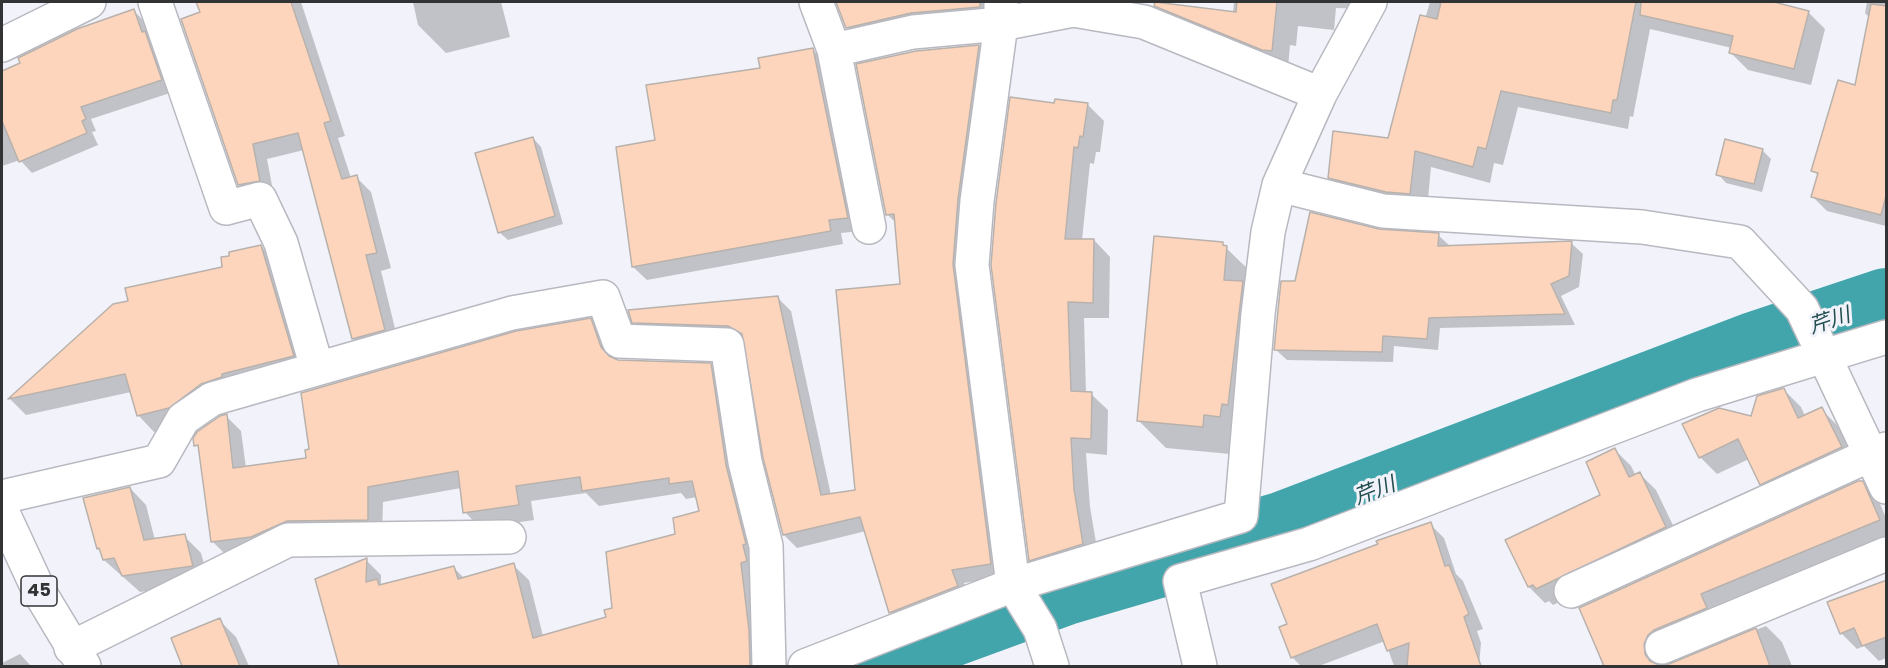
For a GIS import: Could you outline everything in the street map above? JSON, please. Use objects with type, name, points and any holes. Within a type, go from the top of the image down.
[{"type":"street","points":[[2,45],[89,2]]},
{"type":"street","points":[[155,2],[225,208],[260,199],[281,243],[317,368]]},
{"type":"street","points":[[816,2],[834,50],[869,227]]},
{"type":"street","points":[[805,666],[1013,585],[1241,516],[1258,314],[1268,232],[1279,185],[1320,94],[1370,2]]},
{"type":"street","points":[[834,50],[1001,13],[1074,10],[1144,22],[1320,94]]},
{"type":"street","points":[[1001,13],[977,201],[972,265],[1013,585],[1040,629],[1052,666]]},
{"type":"street","points":[[1279,185],[1383,210],[1642,227],[1740,242],[1802,309],[1824,357],[1878,452],[1887,487]]},
{"type":"street","points":[[2,497],[159,461],[183,419],[212,399],[512,312],[603,297],[619,341],[727,345],[745,462],[766,546],[769,666]]},
{"type":"street","points":[[1171,579],[1309,544],[1696,396],[1887,337]]},
{"type":"street","points":[[1571,591],[1878,452]]},
{"type":"street","name":"45","points":[[2,511],[40,593],[77,657]]},
{"type":"street","points":[[77,657],[288,540],[509,537]]},
{"type":"street","points":[[1154,543],[1171,579],[1200,666]]},
{"type":"street","points":[[1662,647],[1887,554]]},
{"type":"building","points":[[196,2],[291,2],[331,121],[324,123],[342,179],[357,175],[377,253],[366,255],[385,330],[352,339],[298,133],[253,144],[260,181],[238,185],[181,19],[200,12]]},
{"type":"building","points":[[836,2],[980,2],[980,7],[911,13],[846,28]]},
{"type":"building","points":[[1155,2],[1236,12],[1237,2],[1277,2],[1272,51],[1262,50],[1154,6]]},
{"type":"building","points":[[1441,2],[1636,2],[1617,100],[1613,100],[1611,113],[1501,91],[1486,149],[1478,147],[1473,167],[1415,151],[1410,194],[1386,192],[1328,178],[1333,131],[1388,138],[1420,15],[1437,19]]},
{"type":"building","points":[[1641,2],[1774,2],[1809,11],[1794,69],[1729,53],[1733,36],[1640,15]]},
{"type":"building","points":[[1871,4],[1887,6],[1887,192],[1881,215],[1811,197],[1818,173],[1811,171],[1838,80],[1855,85]]},
{"type":"building","points":[[134,9],[142,32],[145,31],[162,80],[81,107],[86,119],[82,121],[87,133],[19,162],[2,121],[2,71],[20,63],[18,58],[77,29]]},
{"type":"building","points":[[979,45],[958,199],[953,264],[991,564],[952,570],[958,586],[889,613],[860,517],[783,535],[763,458],[742,334],[728,326],[632,323],[628,310],[778,296],[821,495],[855,490],[836,290],[900,284],[894,214],[886,215],[856,64],[916,51]]},
{"type":"building","points":[[813,48],[848,218],[829,220],[831,231],[632,267],[616,147],[655,140],[646,85],[760,68],[758,58]]},
{"type":"building","points":[[1010,97],[1054,103],[1055,99],[1088,103],[1083,137],[1080,136],[1078,148],[1074,147],[1065,239],[1094,239],[1093,303],[1068,302],[1071,391],[1092,392],[1091,439],[1071,438],[1074,489],[1083,544],[1029,561],[991,265],[996,203]]},
{"type":"building","points":[[533,137],[555,216],[498,233],[475,153]]},
{"type":"building","points":[[1725,139],[1763,149],[1754,184],[1716,175]]},
{"type":"building","points":[[1310,212],[1379,229],[1439,233],[1438,246],[1572,241],[1569,276],[1551,284],[1565,314],[1429,318],[1427,339],[1383,336],[1382,352],[1274,350],[1281,281],[1295,281]]},
{"type":"building","points":[[1154,236],[1223,242],[1223,245],[1227,246],[1224,280],[1243,281],[1228,405],[1222,404],[1220,417],[1204,415],[1203,427],[1137,421]]},
{"type":"building","points":[[261,245],[294,356],[222,374],[222,377],[201,384],[169,408],[137,416],[125,374],[8,399],[113,304],[128,301],[125,288],[222,267],[221,257],[229,256],[229,252]]},
{"type":"building","points":[[591,318],[601,347],[609,356],[618,360],[711,363],[726,465],[746,544],[743,545],[747,561],[741,563],[749,630],[750,666],[339,666],[315,579],[367,558],[366,582],[377,579],[379,585],[454,566],[458,579],[514,563],[533,638],[606,617],[604,610],[612,608],[606,552],[675,534],[673,518],[699,511],[692,481],[669,484],[669,478],[582,491],[580,477],[516,486],[519,505],[463,513],[458,471],[368,487],[368,520],[287,521],[251,537],[211,542],[198,445],[194,446],[193,438],[197,432],[220,416],[227,414],[233,468],[306,458],[305,450],[309,449],[301,393],[516,331]]},
{"type":"building","points":[[1784,388],[1798,418],[1822,407],[1842,447],[1760,485],[1738,439],[1699,458],[1682,424],[1719,408],[1751,416],[1757,396]]},
{"type":"building","points":[[1615,448],[1629,477],[1640,472],[1666,527],[1536,589],[1533,585],[1528,587],[1505,540],[1600,495],[1586,462]]},
{"type":"building","points":[[1858,481],[1863,481],[1880,520],[1701,594],[1707,608],[1654,630],[1648,635],[1644,644],[1645,654],[1650,661],[1659,665],[1669,664],[1756,628],[1770,666],[1604,666],[1579,608]]},
{"type":"building","points":[[130,487],[144,540],[185,534],[193,566],[122,576],[114,558],[103,560],[99,548],[97,549],[83,498]]},
{"type":"building","points":[[1431,522],[1445,566],[1449,565],[1469,614],[1464,617],[1481,666],[1407,666],[1409,643],[1387,651],[1377,624],[1291,658],[1279,627],[1287,624],[1271,584],[1378,544],[1376,541]]},
{"type":"building","points":[[1887,580],[1887,637],[1862,646],[1854,628],[1840,634],[1827,602]]},
{"type":"building","points":[[220,618],[240,666],[182,666],[171,638]]},
{"type":"waterway","name":"芹川","points":[[858,666],[1066,590],[1284,526],[1754,347],[1886,303]]}]
